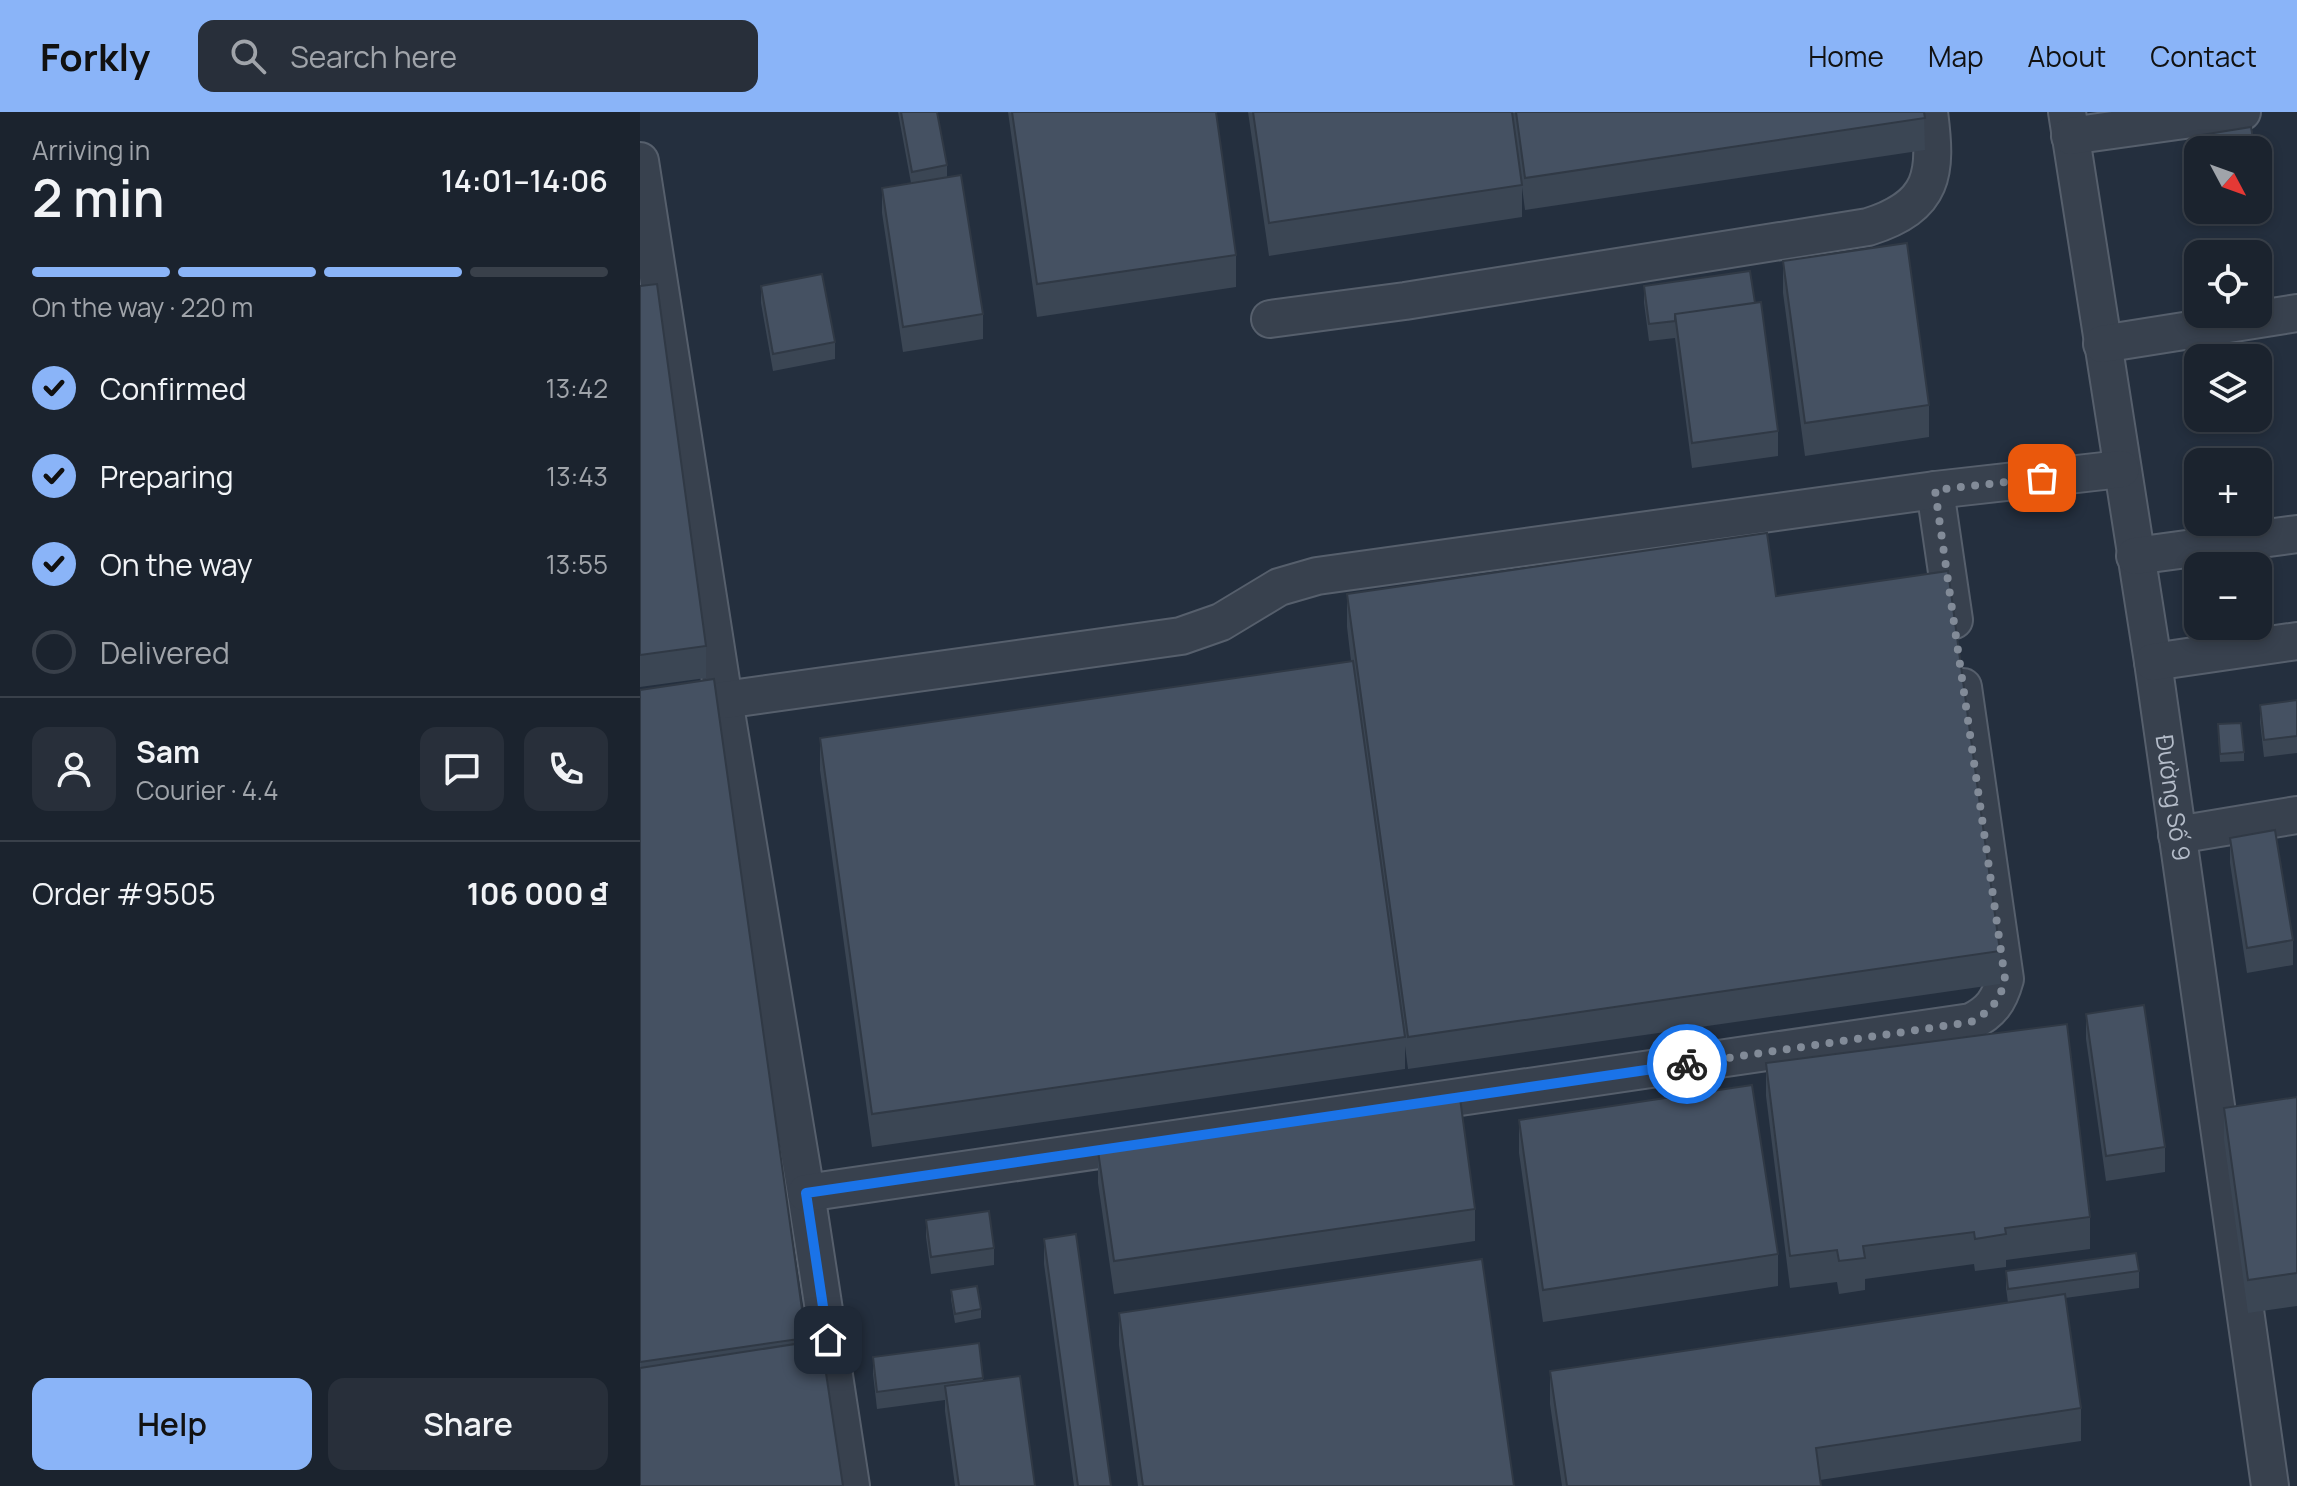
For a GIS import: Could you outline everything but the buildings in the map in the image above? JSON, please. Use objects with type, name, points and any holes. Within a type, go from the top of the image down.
[{"type":"street","points":[[1270,319],[1405,301],[1868,227],[1910,206],[1931,178],[1934,146],[1929,112]]},
{"type":"street","points":[[2068,124],[2242,112]]},
{"type":"street","name":"Đường Số 9","points":[[2068,124],[2153,662],[2270,1486]]},
{"type":"street","points":[[640,161],[652,309],[724,700],[851,1486]]},
{"type":"street","points":[[2102,344],[2297,313]]},
{"type":"street","points":[[724,700],[1181,636],[1221,622],[1279,587],[1317,576],[1935,490],[2121,469]]},
{"type":"street","points":[[806,1193],[1971,1022],[1984,1015],[2001,997],[2005,979],[1935,490]]},
{"type":"street","points":[[2135,556],[2297,534]]},
{"type":"street","points":[[2153,662],[2297,641]]},
{"type":"street","points":[[2177,835],[2297,815]]},
{"type":"way so far","points":[[1687,1064],[1971,1022],[1984,1015],[2001,997],[2005,979],[1935,490],[2042,478]]},
{"type":"route","points":[[828,1340],[806,1193],[1687,1064]]}]
